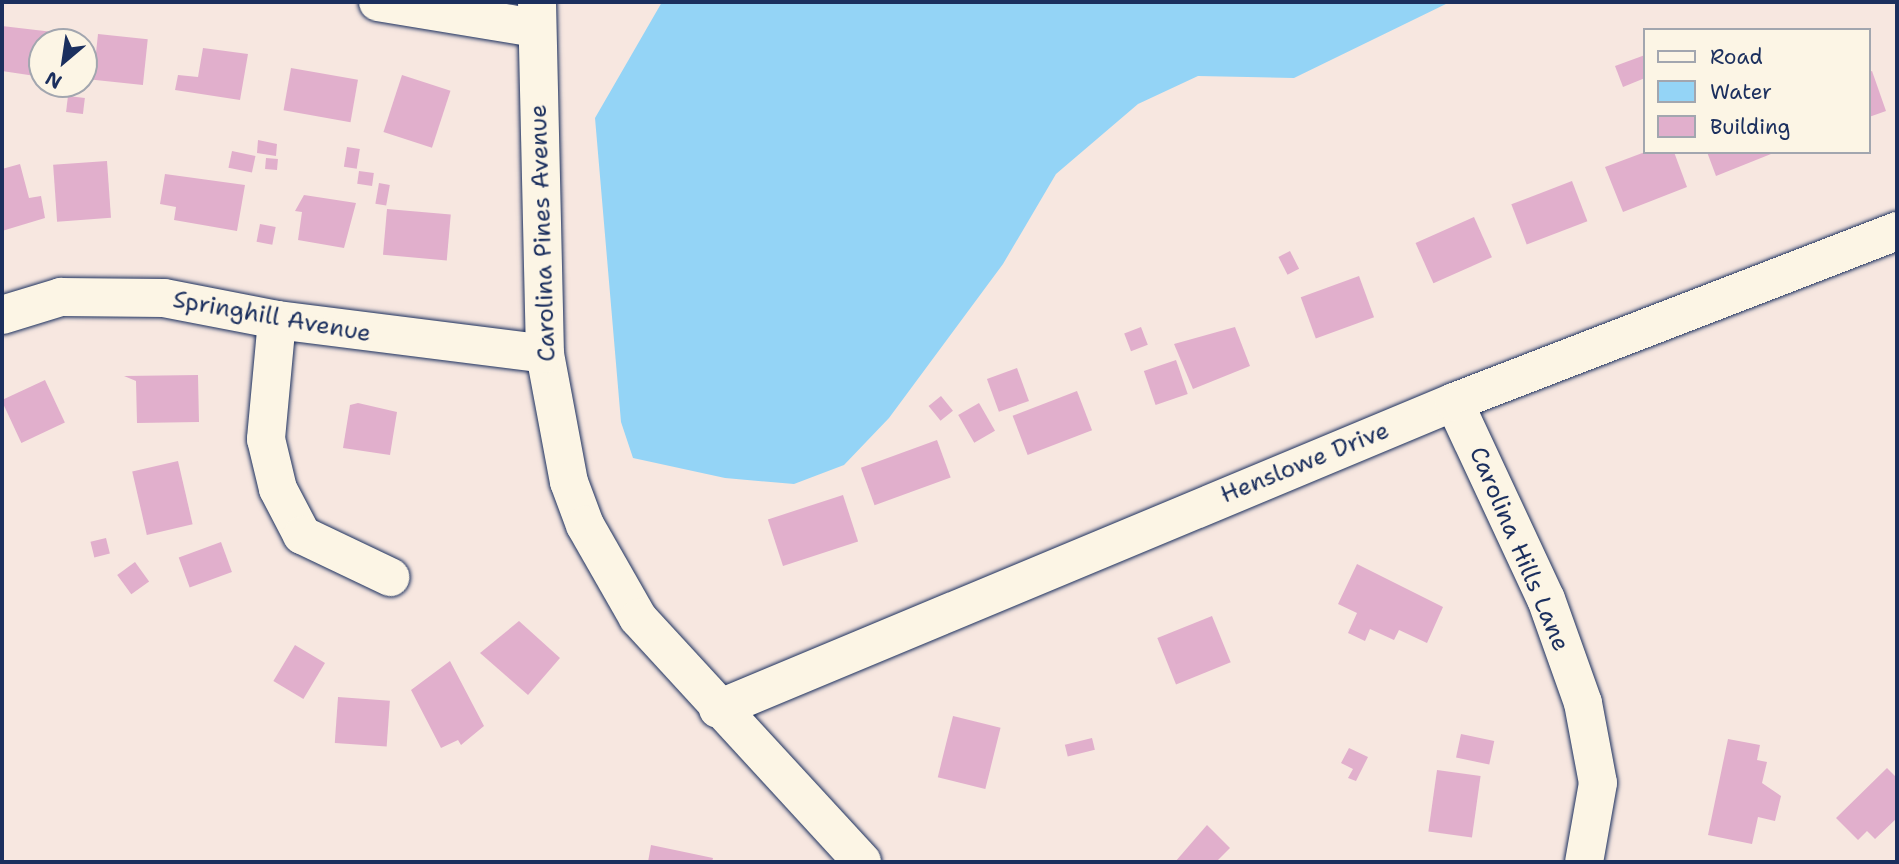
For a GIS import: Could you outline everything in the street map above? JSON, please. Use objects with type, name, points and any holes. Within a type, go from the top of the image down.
[{"type":"street","points":[[378,2],[536,15]]},
{"type":"street","name":"Carolina Pines Avenue","points":[[536,15],[545,354],[569,481],[597,555],[638,618],[718,709],[862,862]]},
{"type":"street","name":"Henslowe Drive","points":[[718,709],[1454,402],[1897,231]]},
{"type":"street","name":"Springhill Avenue","points":[[2,315],[61,297],[107,294],[277,320],[545,354]]},
{"type":"street","points":[[277,320],[266,439],[278,489],[302,535],[390,577]]},
{"type":"street","name":"Carolina Hills Lane","points":[[1454,402],[1546,599],[1583,703],[1598,783],[1584,862]]},
{"type":"water","points":[[662,2],[1450,2],[1294,78],[1198,76],[1138,104],[1056,174],[1003,264],[889,418],[844,465],[794,484],[725,478],[633,458],[621,422],[595,118]]},
{"type":"building","points":[[2,26],[28,29],[28,75],[2,71]]},
{"type":"building","points":[[98,34],[148,39],[143,85],[98,80]]},
{"type":"building","points":[[203,48],[248,54],[240,100],[175,90],[178,75],[198,77]]},
{"type":"building","points":[[1644,55],[1644,78],[1623,87],[1615,66]]},
{"type":"building","points":[[291,68],[358,80],[351,122],[284,110]]},
{"type":"building","points":[[1871,71],[1886,111],[1871,116]]},
{"type":"building","points":[[402,75],[451,91],[432,148],[383,132]]},
{"type":"building","points":[[68,98],[85,98],[83,114],[66,112]]},
{"type":"building","points":[[258,140],[277,144],[276,156],[257,153]]},
{"type":"building","points":[[347,147],[360,149],[357,169],[344,167]]},
{"type":"building","points":[[232,151],[255,156],[252,173],[228,168]]},
{"type":"building","points":[[1644,152],[1675,154],[1687,187],[1623,212],[1605,167]]},
{"type":"building","points":[[1708,154],[1771,154],[1716,176]]},
{"type":"building","points":[[266,158],[278,159],[277,170],[265,169]]},
{"type":"building","points":[[107,161],[111,218],[57,222],[53,165]]},
{"type":"building","points":[[20,164],[29,198],[41,196],[45,218],[2,231],[2,169]]},
{"type":"building","points":[[359,171],[374,173],[372,186],[357,184]]},
{"type":"building","points":[[165,174],[245,185],[237,231],[174,220],[176,207],[160,204]]},
{"type":"building","points":[[1572,181],[1587,221],[1527,244],[1511,204]]},
{"type":"building","points":[[379,183],[390,185],[386,206],[375,204]]},
{"type":"building","points":[[304,195],[356,203],[344,248],[298,240],[302,212],[295,211]]},
{"type":"building","points":[[387,209],[451,215],[447,260],[383,255]]},
{"type":"building","points":[[1474,217],[1492,257],[1433,283],[1416,243]]},
{"type":"building","points":[[260,224],[276,227],[272,245],[257,242]]},
{"type":"building","points":[[1290,251],[1299,269],[1287,275],[1278,257]]},
{"type":"building","points":[[1359,276],[1374,317],[1316,339],[1301,297]]},
{"type":"building","points":[[1141,327],[1148,345],[1131,351],[1124,333]]},
{"type":"building","points":[[1235,327],[1250,366],[1193,389],[1174,344]]},
{"type":"building","points":[[1176,360],[1188,394],[1156,405],[1144,371]]},
{"type":"building","points":[[1017,368],[1029,401],[999,412],[987,379]]},
{"type":"building","points":[[198,375],[199,422],[137,423],[136,381],[124,376]]},
{"type":"building","points":[[45,380],[65,423],[21,443],[2,400]]},
{"type":"building","points":[[1077,391],[1092,430],[1028,455],[1013,416]]},
{"type":"building","points":[[941,396],[953,411],[941,421],[929,406]]},
{"type":"building","points":[[358,403],[397,412],[390,455],[343,448],[350,405]]},
{"type":"building","points":[[979,403],[995,431],[974,443],[958,415]]},
{"type":"building","points":[[937,440],[951,478],[875,505],[861,468]]},
{"type":"building","points":[[178,461],[193,524],[147,535],[132,472]]},
{"type":"building","points":[[843,495],[858,542],[783,566],[768,519]]},
{"type":"building","points":[[106,538],[110,554],[94,557],[90,542]]},
{"type":"building","points":[[221,542],[232,572],[190,587],[179,557]]},
{"type":"building","points":[[135,562],[149,581],[131,594],[117,575]]},
{"type":"building","points":[[1357,564],[1443,607],[1427,643],[1399,630],[1394,640],[1370,629],[1365,641],[1348,633],[1357,613],[1338,604]]},
{"type":"building","points":[[1212,616],[1231,662],[1176,684],[1157,638]]},
{"type":"building","points":[[519,621],[560,658],[528,695],[480,653]]},
{"type":"building","points":[[295,645],[325,663],[303,699],[273,681]]},
{"type":"building","points":[[450,661],[484,726],[461,745],[458,740],[441,748],[411,690]]},
{"type":"building","points":[[338,697],[390,701],[387,747],[335,743]]},
{"type":"building","points":[[953,716],[1001,728],[985,789],[938,777]]},
{"type":"building","points":[[1461,734],[1494,741],[1489,765],[1456,757]]},
{"type":"building","points":[[1092,738],[1095,750],[1068,756],[1065,745]]},
{"type":"building","points":[[1728,739],[1760,745],[1757,760],[1767,762],[1762,783],[1781,796],[1775,821],[1758,817],[1752,844],[1708,835]]},
{"type":"building","points":[[1349,748],[1368,757],[1356,781],[1348,778],[1353,769],[1341,763]]},
{"type":"building","points":[[1887,768],[1897,778],[1897,818],[1875,839],[1867,831],[1858,840],[1836,818]]},
{"type":"building","points":[[1437,770],[1481,776],[1472,838],[1428,831]]},
{"type":"building","points":[[1207,825],[1230,848],[1216,862],[1175,862]]},
{"type":"building","points":[[651,845],[713,858],[712,862],[648,862]]}]
